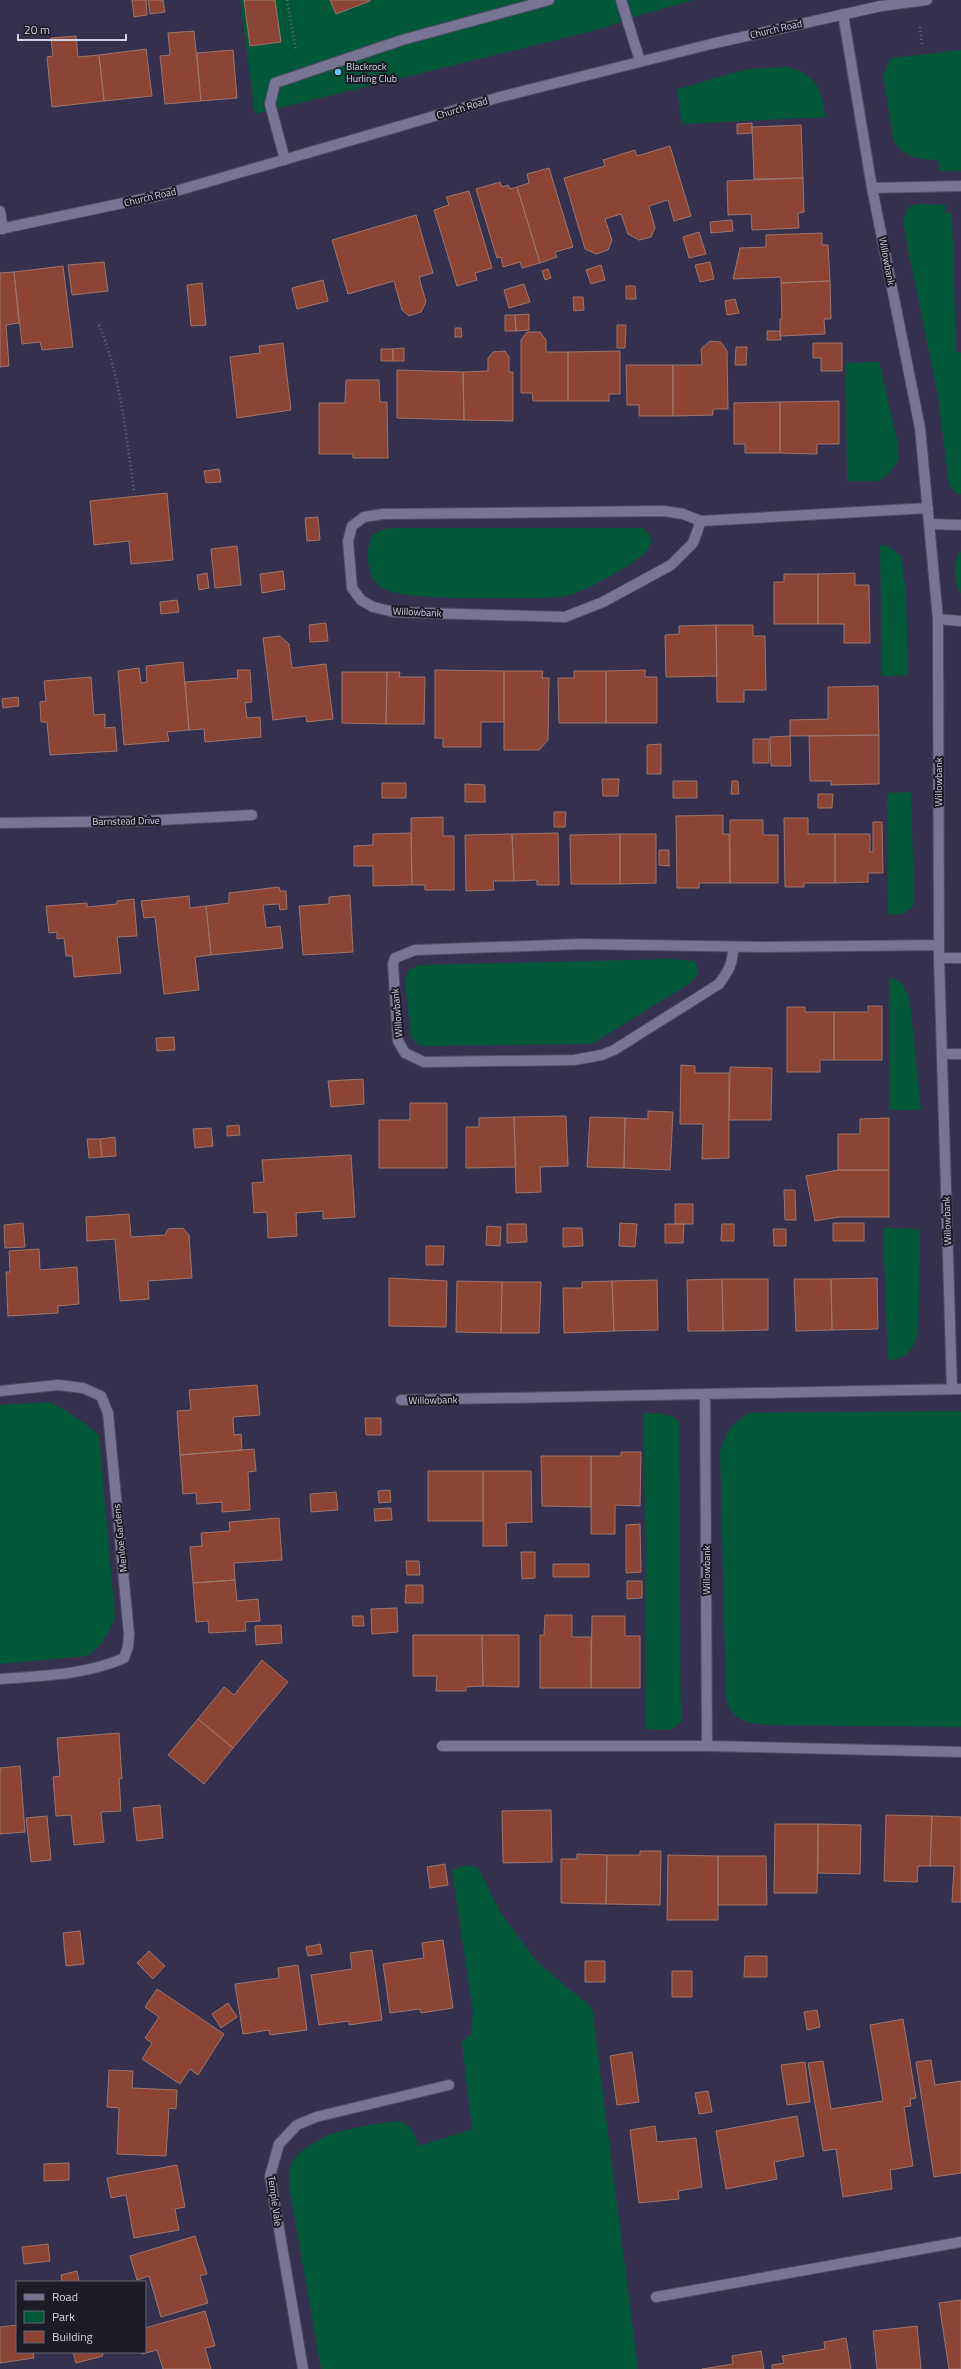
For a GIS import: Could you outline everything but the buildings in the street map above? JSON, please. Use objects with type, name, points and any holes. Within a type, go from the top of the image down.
[{"type":"street","points":[[285,160],[270,104],[275,83],[300,73],[402,40],[549,0]]},
{"type":"street","points":[[621,0],[640,62]]},
{"type":"street","name":"Church Road","points":[[1,229],[166,194],[500,97],[640,62],[843,14],[881,6],[927,0]]},
{"type":"street","name":"Willowbank","points":[[401,1400],[956,1389],[939,958],[938,620],[920,428],[872,188],[843,14]]},
{"type":"street","points":[[872,188],[961,186]]},
{"type":"street","points":[[0,211],[1,229]]},
{"type":"street","name":"Willowbank","points":[[701,521],[693,543],[672,564],[603,602],[565,617],[394,612],[373,607],[361,600],[352,588],[348,541],[352,526],[364,517],[389,514],[664,511],[683,514],[701,521],[928,508]]},
{"type":"street","points":[[930,524],[961,525]]},
{"type":"street","points":[[938,620],[961,621]]},
{"type":"street","name":"Barnstead Drive","points":[[0,823],[141,821],[252,815]]},
{"type":"street","name":"Willowbank","points":[[733,947],[733,962],[730,969],[718,984],[614,1050],[602,1055],[574,1060],[424,1062],[405,1053],[398,1041],[393,964],[395,958],[415,950],[582,944],[733,947],[939,945]]},
{"type":"street","points":[[939,958],[961,958]]},
{"type":"street","points":[[942,1054],[961,1054]]},
{"type":"street","name":"Menloe Gardens","points":[[0,1391],[58,1386],[83,1388],[101,1396],[108,1413],[129,1634],[128,1647],[124,1658],[113,1663],[96,1668],[0,1679]]},
{"type":"street","name":"Willowbank","points":[[705,1395],[707,1746]]},
{"type":"street","points":[[442,1746],[707,1746],[961,1752]]},
{"type":"street","name":"Temple Vale","points":[[303,2369],[270,2176],[279,2144],[296,2125],[316,2117],[449,2085]]},
{"type":"street","points":[[656,2297],[961,2242]]},
{"type":"path","points":[[287,0],[300,73]]},
{"type":"path","points":[[920,27],[922,44]]},
{"type":"path","points":[[99,325],[111,353],[118,380],[134,491]]},
{"type":"green space","name":"Blackrock Hurling Club","points":[[240,0],[694,0],[643,14],[600,29],[255,114]]},
{"type":"green space","points":[[961,50],[961,171],[940,171],[938,160],[911,156],[906,154],[897,145],[893,138],[883,74],[891,58]]},
{"type":"green space","points":[[787,67],[805,74],[816,84],[822,98],[826,117],[682,124],[677,89],[747,69]]},
{"type":"green space","points":[[918,204],[945,205],[945,213],[952,213],[956,352],[961,353],[961,494],[956,494],[949,484],[938,396],[903,219],[909,207]]},
{"type":"green space","points":[[879,362],[898,443],[898,460],[890,473],[878,481],[847,481],[846,363]]},
{"type":"green space","points":[[643,528],[650,536],[651,543],[648,549],[618,572],[582,590],[565,596],[540,598],[432,597],[394,592],[382,588],[373,578],[368,564],[368,548],[372,535],[384,529]]},
{"type":"green space","points":[[880,545],[888,546],[901,556],[906,591],[908,675],[882,676]]},
{"type":"green space","points":[[961,551],[961,594],[957,584],[955,566]]},
{"type":"green space","points":[[911,792],[914,902],[910,909],[904,913],[888,915],[887,793]]},
{"type":"green space","points":[[671,959],[695,961],[698,968],[698,973],[695,978],[690,983],[590,1044],[420,1046],[411,1038],[405,981],[409,970],[419,965]]},
{"type":"green space","points":[[889,978],[898,981],[904,986],[910,1003],[921,1110],[889,1110]]},
{"type":"green space","points":[[883,1228],[920,1229],[918,1334],[908,1353],[900,1358],[888,1360]]},
{"type":"green space","points":[[50,1402],[73,1415],[99,1435],[115,1618],[107,1635],[96,1649],[87,1656],[0,1664],[0,1405]]},
{"type":"green space","points":[[961,1412],[961,1727],[763,1725],[744,1721],[739,1718],[732,1711],[726,1699],[720,1451],[730,1429],[749,1413]]},
{"type":"green space","points":[[644,1413],[659,1413],[672,1416],[679,1422],[681,1722],[671,1730],[646,1729]]},
{"type":"green space","points":[[467,1865],[478,1868],[501,1913],[536,1961],[592,2008],[638,2369],[321,2369],[289,2186],[289,2173],[291,2166],[300,2153],[308,2146],[322,2138],[364,2126],[387,2122],[401,2122],[408,2126],[419,2146],[472,2129],[462,2043],[471,2033],[473,2012],[452,1870]]},
{"type":"place","name":"Blackrock Hurling Club","points":[[338,72]]}]
